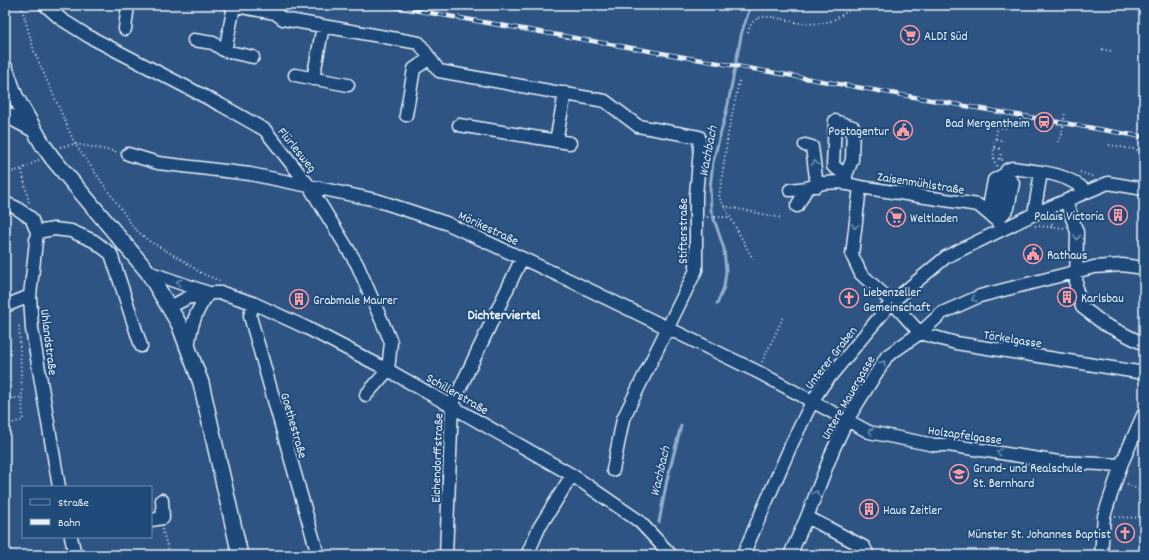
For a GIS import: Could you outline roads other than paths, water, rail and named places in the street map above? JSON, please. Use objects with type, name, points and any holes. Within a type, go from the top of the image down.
[{"type":"main road","points":[[5,68],[10,99],[33,128],[53,159],[148,272],[170,307],[201,383],[240,555]]},
{"type":"main road","points":[[5,114],[33,128]]},
{"type":"street","name":"Flürlesweg","points":[[45,5],[62,19],[88,36],[221,105],[265,130],[310,186],[357,264],[391,342],[388,370]]},
{"type":"street","points":[[125,29],[128,5]]},
{"type":"street","points":[[225,51],[232,5]]},
{"type":"street","name":"Stifterstraße","points":[[232,5],[275,13],[283,19],[419,43],[439,70],[605,101],[638,126],[699,137],[700,149],[696,195],[696,270],[623,419],[613,470]]},
{"type":"street","points":[[313,79],[323,26]]},
{"type":"street","points":[[194,40],[213,43],[225,51],[253,57]]},
{"type":"street","points":[[406,115],[414,69],[430,58]]},
{"type":"street","points":[[296,75],[348,85]]},
{"type":"street","points":[[556,141],[565,93]]},
{"type":"street","points":[[459,125],[570,143]]},
{"type":"street","points":[[798,206],[812,187],[814,153],[812,147],[805,145]]},
{"type":"street","name":"Mörikestraße","points":[[128,154],[158,163],[250,174],[376,200],[446,223],[668,328],[814,400]]},
{"type":"street","points":[[996,221],[994,180],[1012,168],[1061,176],[1076,182],[1086,191]]},
{"type":"street","points":[[1034,214],[1041,172]]},
{"type":"street","points":[[996,221],[1008,208],[1013,183],[1005,174]]},
{"type":"street","points":[[790,190],[812,187],[823,183],[846,179],[860,187]]},
{"type":"street","name":"Unterer Graben","points":[[743,555],[788,450],[814,400],[823,385],[892,302],[946,257],[996,221],[1034,214],[1108,183],[1144,189]]},
{"type":"street","name":"Zaisenmühlstraße","points":[[892,302],[861,274],[852,255],[860,187],[978,205],[996,221]]},
{"type":"street","points":[[1066,201],[1077,232],[1075,272],[1076,288],[1082,307],[1104,324],[1144,344]]},
{"type":"street","points":[[5,203],[15,207],[31,218],[37,232],[54,229],[71,231],[94,242],[111,254],[141,346]]},
{"type":"street","name":"Uhlandstraße","points":[[37,232],[30,296],[32,329],[59,486]]},
{"type":"street","name":"Eichendorffstraße","points":[[446,555],[452,405],[522,258]]},
{"type":"street","name":"Untere Mauergasse","points":[[790,555],[807,517],[833,450],[847,420],[888,356],[920,333],[942,313],[980,296],[1012,290],[1094,267],[1122,266],[1144,268]]},
{"type":"street","name":"Schillerstraße","points":[[148,272],[209,293]]},
{"type":"street","points":[[188,350],[191,327],[198,309],[209,293]]},
{"type":"street","name":"Schillerstraße","points":[[170,307],[187,298],[209,293],[222,293],[253,303],[307,328],[452,405],[572,474],[639,521],[671,555]]},
{"type":"street","points":[[5,306],[30,296]]},
{"type":"street","points":[[892,302],[920,333]]},
{"type":"street","name":"Goethestraße","points":[[253,303],[250,316],[318,555]]},
{"type":"street","name":"Törkelgasse","points":[[920,333],[956,343],[1139,372]]},
{"type":"street","points":[[366,395],[388,370]]},
{"type":"street","name":"Holzapfelgasse","points":[[814,400],[869,432],[934,445],[956,446],[1059,462],[1121,465]]},
{"type":"street","points":[[1101,555],[1104,516],[1115,480],[1144,413]]},
{"type":"street","points":[[527,555],[539,528],[572,474]]},
{"type":"street","points":[[155,519],[163,518],[162,500]]},
{"type":"street","points":[[807,517],[864,546],[868,555]]},
{"type":"street","points":[[71,538],[76,555]]},
{"type":"waterway","name":"Wachbach","points":[[717,304],[724,287],[726,271],[724,249],[711,210],[710,188],[713,162],[727,109],[742,31],[750,8],[757,5]]},
{"type":"waterway","name":"Wachbach","points":[[659,522],[667,480],[681,426]]},
{"type":"railway","points":[[385,5],[1144,137]]},
{"type":"place","name":"ALDI Süd","points":[[910,35]]},
{"type":"place","name":"Bad Mergentheim","points":[[1044,122]]},
{"type":"place","name":"Postagentur","points":[[903,130]]},
{"type":"place","name":"Palais Victoria","points":[[1118,215]]},
{"type":"place","name":"Weltladen","points":[[896,217]]},
{"type":"place","name":"Rathaus","points":[[1033,254]]},
{"type":"place","name":"Karlsbau","points":[[1067,297]]},
{"type":"place","name":"Liebenzeller Gemeinschaft","points":[[849,298]]},
{"type":"place","name":"Grabmale Maurer","points":[[299,299]]},
{"type":"place","name":"Grund- und Realschule St. Bernhard","points":[[959,474]]},
{"type":"place","name":"Haus Zeitler","points":[[869,509]]},
{"type":"place","name":"Münster St. Johannes Baptist","points":[[1125,533]]},
{"type":"district","name":"Dichterviertel","points":[[504,314]]}]
